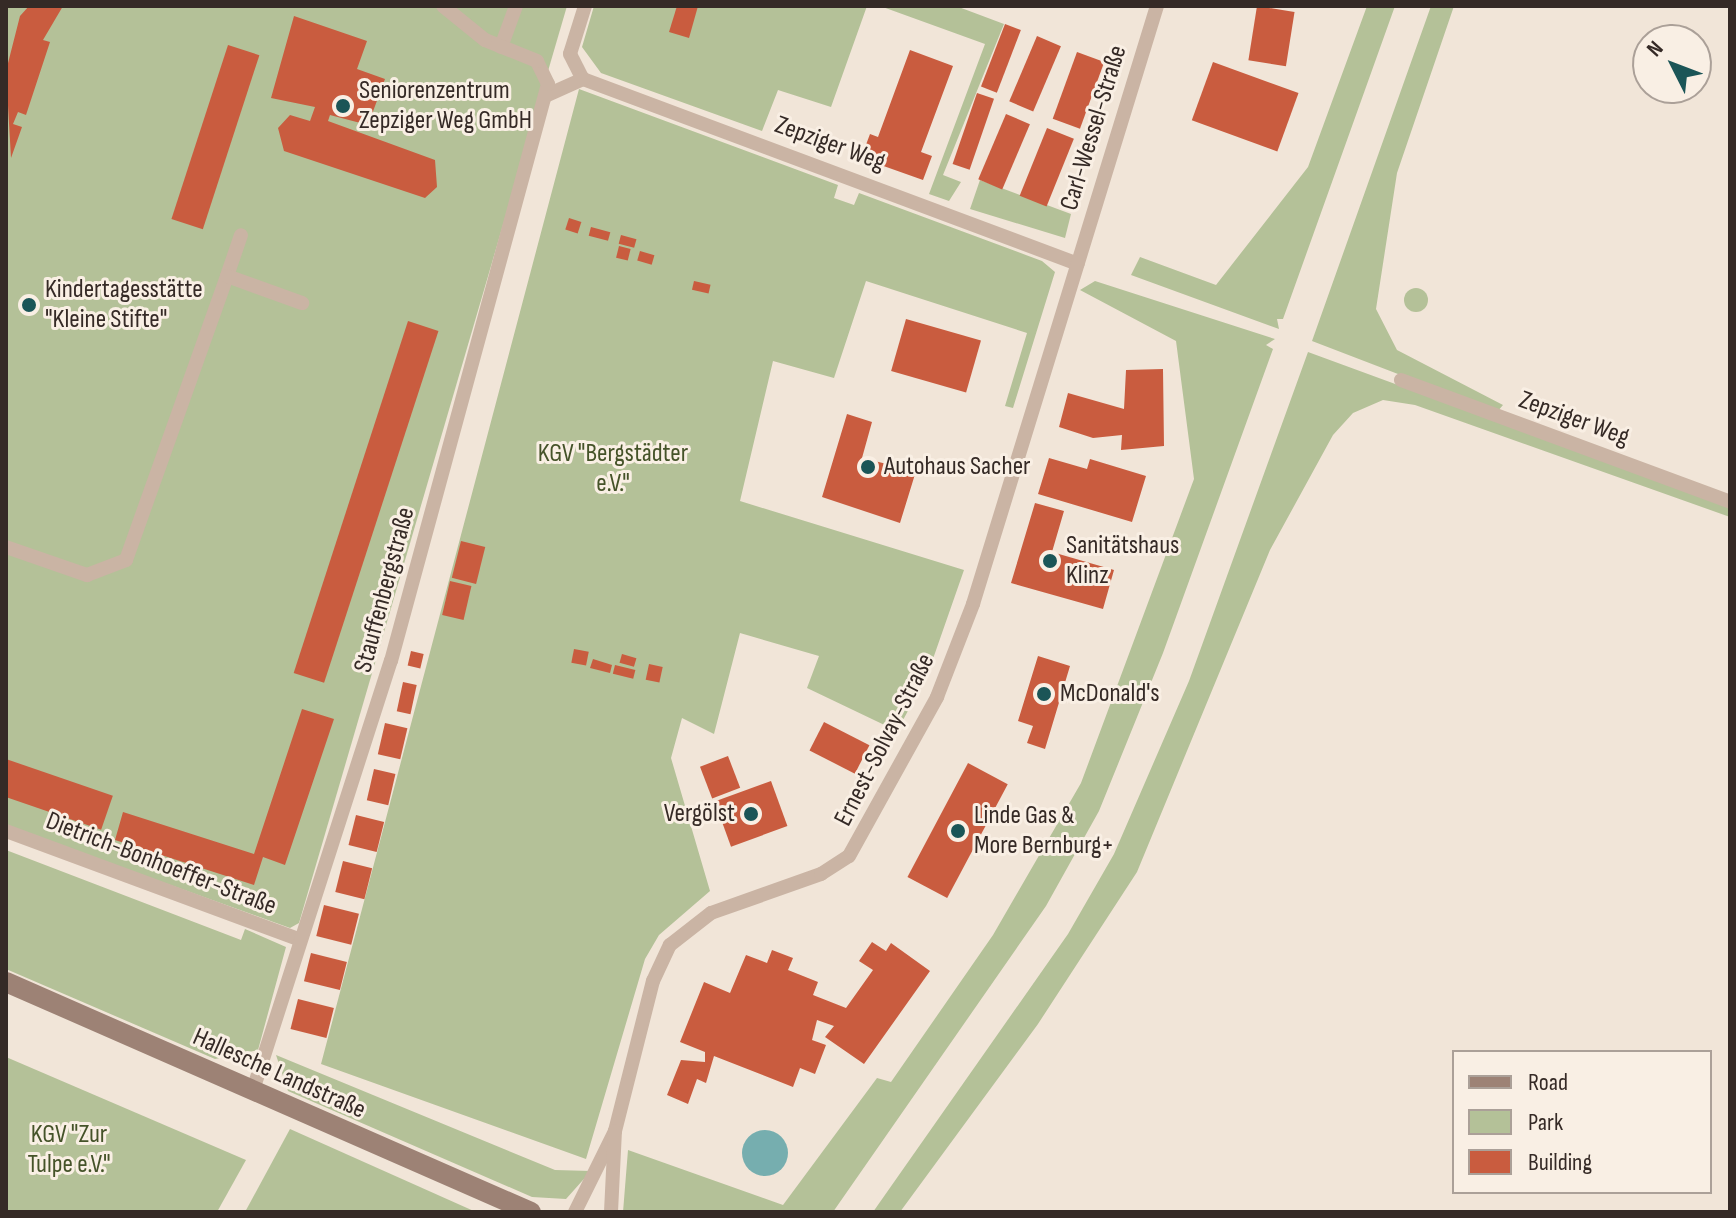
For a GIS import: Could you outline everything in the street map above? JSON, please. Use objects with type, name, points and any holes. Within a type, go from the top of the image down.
[{"type":"main road","name":"Hallesche Landstraße","points":[[6,982],[531,1212]]},
{"type":"street","points":[[443,6],[501,47],[546,71],[572,43]]},
{"type":"street","points":[[501,47],[516,6]]},
{"type":"street","points":[[545,96],[583,79],[572,62],[572,43],[585,6]]},
{"type":"street","name":"Carl-Wessel-Straße","points":[[1078,264],[1157,6]]},
{"type":"street","name":"Stauffenbergstraße","points":[[253,1090],[391,661],[545,96],[546,71]]},
{"type":"street","name":"Zepziger Weg","points":[[583,79],[1078,264]]},
{"type":"street","points":[[6,547],[87,575],[126,560],[241,235]]},
{"type":"street","name":"Ernest-Solvay-Straße","points":[[611,1212],[615,1131],[653,981],[670,945],[711,913],[835,866],[858,846],[881,806],[965,630],[1078,264]]},
{"type":"street","points":[[227,276],[302,303]]},
{"type":"street","name":"Zepziger Weg","points":[[1401,380],[1730,502]]},
{"type":"street","name":"Dietrich-Bonhoeffer-Straße","points":[[6,831],[300,940]]},
{"type":"street","name":"Ernest-Solvay-Straße","points":[[575,1212],[615,1131]]},
{"type":"green space","points":[[6,6],[567,6],[299,923],[290,928],[6,826]]},
{"type":"green space","points":[[594,6],[867,6],[831,107],[778,90],[762,131],[601,73],[582,47]]},
{"type":"green space","points":[[880,6],[956,6],[1004,24],[943,175],[961,182],[949,201],[929,194],[985,44]]},
{"type":"green space","points":[[1367,6],[1395,6],[1283,319],[1277,319],[1279,329],[1131,275],[1140,257],[1216,285],[1308,167]]},
{"type":"green space","points":[[1431,6],[1454,6],[1397,173],[1376,309],[1397,350],[1503,405],[1497,412],[1312,341]]},
{"type":"green space","name":"KGV \"Bergstädter e.V.\"","points":[[579,89],[838,185],[834,198],[854,205],[859,193],[1042,261],[1055,272],[1013,408],[1005,406],[1027,333],[866,281],[834,378],[773,361],[740,501],[964,570],[927,676],[897,731],[807,688],[819,656],[740,633],[714,734],[682,718],[671,758],[710,891],[659,935],[645,959],[586,1159],[321,1064]]},
{"type":"green space","points":[[980,180],[1071,214],[1065,238],[970,209]]},
{"type":"green space","points":[[1095,281],[1275,339],[1266,345],[1273,349],[1163,653],[1099,811],[1046,906],[833,1212],[623,1212],[628,1150],[783,1205],[877,1078],[891,1082],[993,935],[1081,783],[1194,479],[1176,341],[1080,290]]},
{"type":"green space","points":[[1416,288],[1425,291],[1428,300],[1425,309],[1416,312],[1407,309],[1404,300],[1407,291]]},
{"type":"green space","points":[[1308,352],[1730,507],[1730,517],[1415,405],[1383,400],[1353,413],[1333,435],[1270,550],[1137,872],[1038,1024],[900,1212],[873,1212],[1068,934],[1114,854],[1189,681]]},
{"type":"green space","points":[[6,850],[241,940],[245,929],[286,947],[258,1050],[215,1059],[6,969]]},
{"type":"green space","points":[[276,1055],[555,1170],[591,1171],[566,1199],[532,1197],[288,1091]]},
{"type":"green space","name":"KGV \"Zur Tulpe e.V.\"","points":[[6,1057],[246,1160],[217,1212],[6,1212]]},
{"type":"green space","points":[[290,1129],[476,1212],[245,1212]]},
{"type":"water","points":[[765,1130],[781,1137],[788,1153],[781,1169],[765,1176],[749,1169],[742,1153],[749,1137]]},
{"type":"building","points":[[29,6],[63,6],[43,40],[50,42],[26,115],[18,112],[13,124],[22,127],[11,158],[6,71],[20,16]]},
{"type":"building","points":[[677,6],[698,6],[689,38],[669,32]]},
{"type":"building","points":[[1257,6],[1295,12],[1286,66],[1248,60]]},
{"type":"building","name":"Seniorenzentrum Zepziger Weg GmbH","points":[[294,16],[367,41],[357,69],[385,79],[368,125],[330,115],[328,121],[435,160],[437,187],[425,198],[284,151],[278,128],[290,115],[310,121],[315,107],[271,98]]},
{"type":"building","points":[[1005,24],[1021,30],[997,93],[981,87]]},
{"type":"building","points":[[1037,36],[1061,46],[1033,112],[1009,101]]},
{"type":"building","points":[[228,45],[259,55],[203,229],[171,219]]},
{"type":"building","points":[[910,50],[953,66],[921,152],[932,156],[923,180],[861,158],[870,134],[878,137]]},
{"type":"building","points":[[1077,52],[1104,62],[1080,129],[1053,119]]},
{"type":"building","points":[[1213,62],[1299,93],[1277,151],[1192,120]]},
{"type":"building","points":[[977,93],[994,99],[970,170],[953,164]]},
{"type":"building","points":[[1006,114],[1030,124],[1002,190],[978,179]]},
{"type":"building","points":[[1047,128],[1074,139],[1047,207],[1020,196]]},
{"type":"building","points":[[569,218],[581,222],[578,233],[565,229]]},
{"type":"building","points":[[591,227],[610,232],[608,241],[589,236]]},
{"type":"building","points":[[621,235],[636,239],[634,248],[619,244]]},
{"type":"building","points":[[619,246],[631,249],[628,261],[616,258]]},
{"type":"building","points":[[640,251],[654,255],[652,265],[637,261]]},
{"type":"building","points":[[694,281],[711,285],[709,294],[692,290]]},
{"type":"building","points":[[906,319],[981,340],[966,392],[891,371]]},
{"type":"building","points":[[408,321],[438,331],[324,683],[294,673]]},
{"type":"building","points":[[1163,369],[1164,446],[1121,450],[1122,435],[1093,438],[1059,427],[1068,393],[1124,409],[1126,370]]},
{"type":"building","name":"Autohaus Sacher","points":[[847,414],[872,422],[862,458],[916,471],[900,523],[822,497]]},
{"type":"building","points":[[1049,458],[1087,469],[1090,459],[1146,476],[1132,522],[1038,494]]},
{"type":"building","name":"Sanitätshaus Klinz","points":[[1035,503],[1064,511],[1052,552],[1114,570],[1103,609],[1011,583]]},
{"type":"building","points":[[461,541],[485,547],[476,584],[452,578]]},
{"type":"building","points":[[450,581],[471,586],[464,620],[442,615]]},
{"type":"building","points":[[574,649],[589,652],[586,666],[571,663]]},
{"type":"building","points":[[411,651],[424,654],[420,669],[408,666]]},
{"type":"building","points":[[622,654],[636,658],[634,667],[620,663]]},
{"type":"building","name":"McDonald's","points":[[1038,656],[1070,666],[1045,749],[1027,743],[1033,726],[1018,721]]},
{"type":"building","points":[[593,659],[612,665],[610,673],[590,668]]},
{"type":"building","points":[[649,664],[663,667],[659,683],[646,680]]},
{"type":"building","points":[[615,665],[635,670],[633,679],[613,674]]},
{"type":"building","points":[[403,682],[417,685],[410,714],[397,711]]},
{"type":"building","points":[[302,709],[334,719],[285,865],[263,857],[254,885],[115,840],[123,812],[254,854]]},
{"type":"building","points":[[824,722],[869,745],[855,774],[809,751]]},
{"type":"building","points":[[385,723],[407,728],[400,759],[378,754]]},
{"type":"building","points":[[728,756],[740,788],[712,798],[700,767]]},
{"type":"building","points":[[6,759],[113,796],[101,830],[6,797]]},
{"type":"building","name":"Linde Gas & More Bernburg+","points":[[968,763],[1008,784],[947,898],[907,877]]},
{"type":"building","points":[[374,769],[395,774],[388,805],[367,800]]},
{"type":"building","name":"Vergölst","points":[[771,781],[787,826],[731,847],[715,802]]},
{"type":"building","points":[[356,815],[384,822],[377,852],[349,845]]},
{"type":"building","points":[[343,861],[372,868],[364,899],[335,892]]},
{"type":"building","points":[[324,905],[359,914],[351,945],[316,936]]},
{"type":"building","points":[[872,942],[886,951],[891,943],[930,971],[864,1064],[825,1037],[834,1026],[817,1020],[812,1040],[826,1045],[815,1074],[800,1068],[793,1087],[714,1056],[706,1083],[697,1079],[688,1104],[667,1095],[681,1060],[705,1062],[705,1052],[680,1042],[704,982],[730,993],[746,955],[767,963],[772,950],[793,958],[788,970],[818,982],[813,995],[846,1008],[873,970],[859,961]]},
{"type":"building","points":[[311,953],[347,962],[340,990],[304,981]]},
{"type":"building","points":[[298,999],[334,1008],[326,1038],[291,1029]]},
{"type":"place","name":"Seniorenzentrum Zepziger Weg GmbH","points":[[343,106]]},
{"type":"place","name":"Kindertagesstätte \"Kleine Stifte\"","points":[[29,305]]},
{"type":"place","name":"Autohaus Sacher","points":[[868,467]]},
{"type":"place","name":"Sanitätshaus Klinz","points":[[1050,561]]},
{"type":"place","name":"McDonald's","points":[[1044,694]]},
{"type":"place","name":"Vergölst","points":[[751,814]]},
{"type":"place","name":"Linde Gas & More Bernburg+","points":[[958,831]]}]
